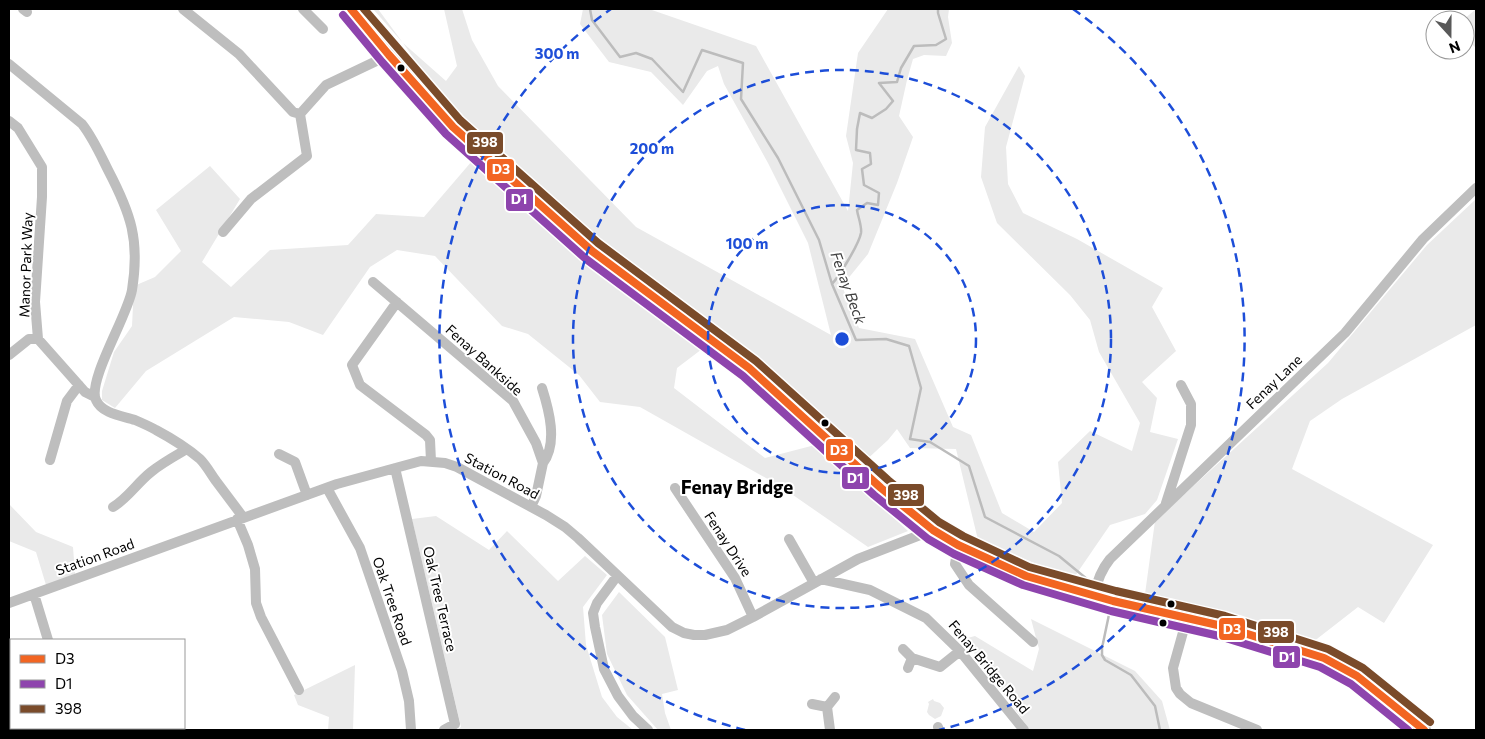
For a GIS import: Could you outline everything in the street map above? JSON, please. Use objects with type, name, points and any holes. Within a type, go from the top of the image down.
[{"type":"highway","points":[[351,9],[453,127],[592,251],[749,368],[880,488],[933,530],[958,545],[1026,576],[1113,601],[1260,637],[1324,658],[1357,676],[1396,705],[1424,730]]},
{"type":"street","points":[[183,9],[239,54],[292,112],[300,114]]},
{"type":"street","points":[[303,9],[323,29]]},
{"type":"street","points":[[300,114],[326,85],[389,55]]},
{"type":"street","points":[[9,64],[82,124],[113,179],[129,213],[136,246],[132,291],[122,322],[109,348],[94,389],[94,397],[98,405],[114,414],[142,424],[187,449],[201,460],[240,518],[255,569],[256,603],[261,617],[299,690]]},
{"type":"street","points":[[223,232],[250,199],[308,156],[300,114]]},
{"type":"street","name":"Manor Park Way","points":[[9,121],[18,128],[42,167],[42,197],[35,302],[38,339]]},
{"type":"street","name":"Fenay Lane","points":[[1094,595],[1098,579],[1110,559],[1345,333],[1422,239],[1476,188]]},
{"type":"street","name":"Fenay Bankside","points":[[373,282],[513,401],[536,443],[542,463],[536,496],[531,507]]},
{"type":"street","points":[[397,302],[352,365],[360,385],[426,435],[430,440],[431,461]]},
{"type":"street","points":[[9,355],[29,339],[38,339],[85,392],[94,397]]},
{"type":"street","points":[[50,460],[67,401],[79,385]]},
{"type":"street","points":[[1166,504],[1191,425],[1191,404],[1181,385]]},
{"type":"street","points":[[542,388],[548,406],[550,444],[546,458],[542,463]]},
{"type":"street","points":[[113,507],[122,501],[150,473],[187,449]]},
{"type":"street","points":[[279,454],[295,462],[307,495]]},
{"type":"street","name":"Station Road","points":[[10,602],[327,488],[421,461],[445,463],[457,467],[565,527],[672,627],[684,633],[706,635],[716,633],[753,617],[858,559],[933,530]]},
{"type":"street","name":"Oak Tree Terrace","points":[[395,468],[455,724],[444,730]]},
{"type":"street","name":"Oak Tree Road","points":[[327,488],[360,548],[402,671],[409,701],[411,730]]},
{"type":"street","name":"Fenay Drive","points":[[675,488],[735,578],[753,617]]},
{"type":"street","points":[[788,539],[818,581]]},
{"type":"street","points":[[958,545],[955,564],[969,585],[1033,642]]},
{"type":"street","points":[[617,576],[597,603],[593,613],[595,628],[604,669],[618,696],[633,716],[648,730]]},
{"type":"street","name":"Fenay Bridge Road","points":[[818,581],[870,590],[920,614],[932,622],[960,651],[1024,730]]},
{"type":"street","points":[[34,594],[48,639]]},
{"type":"street","points":[[1187,618],[1173,668],[1176,688],[1180,694],[1192,703],[1257,730]]},
{"type":"street","points":[[903,649],[910,663],[940,667],[960,651]]},
{"type":"street","points":[[830,730],[827,707],[834,697]]},
{"type":"street","points":[[812,704],[827,707]]},
{"type":"shaded area","points":[[373,9],[378,9],[403,43]]},
{"type":"shaded area","points":[[444,9],[462,9],[472,40],[498,86],[636,227],[831,335],[808,243],[768,163],[724,84],[718,66],[707,71],[683,105],[651,72],[609,62],[580,24],[583,9],[649,9],[756,46],[848,211],[853,163],[846,136],[858,53],[888,9],[949,9],[948,17],[952,43],[946,56],[924,55],[913,59],[899,116],[913,137],[897,183],[868,254],[842,286],[859,328],[915,339],[953,427],[971,435],[1002,513],[1034,532],[1062,503],[1058,462],[1090,431],[1132,451],[1140,423],[1099,352],[1090,320],[1070,295],[997,223],[981,177],[985,127],[1019,66],[1025,76],[1006,147],[1008,184],[1023,213],[1077,239],[1163,288],[1152,307],[1176,351],[1142,382],[1157,398],[1150,432],[1178,439],[1157,500],[1145,514],[1110,525],[1073,579],[978,540],[956,449],[910,448],[897,429],[863,463],[752,354],[682,300],[597,244],[453,115],[403,43],[446,81],[457,66]]},
{"type":"shaded area","points":[[1476,9],[1476,48],[1475,47]]},
{"type":"shaded area","points":[[472,161],[590,260],[706,346],[677,368],[674,388],[765,458],[815,445],[908,531],[868,547],[780,486],[640,407],[600,402],[579,375],[528,334],[502,326],[435,256],[397,250],[370,267],[323,335],[289,322],[234,317],[146,371],[115,408],[102,400],[102,391],[114,352],[132,326],[134,286],[155,277],[181,251],[156,210],[210,166],[240,199],[202,262],[231,287],[270,250],[348,245],[376,214],[424,217]]},
{"type":"shaded area","points":[[1476,199],[1476,325],[1342,399],[1310,421],[1292,469],[1433,545],[1384,623],[1358,607],[1313,642],[1252,620],[1145,594],[1155,521],[1328,363],[1427,245]]},
{"type":"shaded area","points":[[9,504],[36,532],[73,547],[75,574],[46,585],[36,552],[9,541]]},
{"type":"shaded area","points":[[436,516],[489,550],[507,531],[558,581],[585,556],[607,575],[583,607],[586,645],[602,697],[617,717],[633,730],[456,730],[461,727],[412,519]]},
{"type":"shaded area","points":[[619,592],[665,637],[678,690],[662,694],[665,713],[671,730],[658,730],[627,695],[607,654],[602,615]]},
{"type":"shaded area","points":[[1031,619],[1135,671],[1162,701],[1170,730],[1030,730],[964,639],[975,636],[1033,671],[1039,649]]},
{"type":"shaded area","points":[[355,665],[353,730],[328,730],[329,717],[298,705],[294,695]]},
{"type":"shaded area","points":[[933,699],[944,708],[941,716],[935,719],[927,712],[928,702]]},
{"type":"waterway","name":"Fenay Beck","points":[[590,9],[592,20],[620,57],[636,53],[652,59],[683,92],[702,50],[743,63],[741,99],[778,158],[819,240],[832,284],[856,340],[886,339],[909,346],[921,388],[910,439],[930,442],[969,466],[985,517],[1059,556],[1093,584]]},
{"type":"waterway","points":[[832,284],[840,274],[860,238],[861,227],[857,210],[867,203],[878,205],[879,193],[864,185],[862,169],[871,164],[870,153],[856,150],[860,113],[872,118],[886,109],[893,101],[879,83],[897,82],[901,68],[914,46],[936,45],[946,39],[938,9]]},
{"type":"waterway","name":"Fenay Beck","points":[[1111,605],[1102,655],[1105,660],[1131,675],[1155,706],[1160,730]]},
{"type":"transit line","name":"D3","points":[[351,9],[453,127],[592,251],[749,368],[881,488],[933,530],[958,545],[1026,576],[1113,601],[1222,626],[1324,658],[1357,676],[1424,730]]},
{"type":"transit line","name":"398","points":[[364,9],[460,120],[598,243],[756,361],[888,480],[939,522],[963,536],[1029,567],[1116,591],[1225,616],[1328,649],[1363,668],[1430,722]]},
{"type":"transit line","name":"D1","points":[[343,15],[446,134],[586,259],[743,376],[874,495],[928,539],[954,554],[1023,585],[1111,611],[1219,636],[1320,667],[1351,684],[1408,730]]},
{"type":"district","name":"Fenay Bridge","points":[[737,487]]}]
